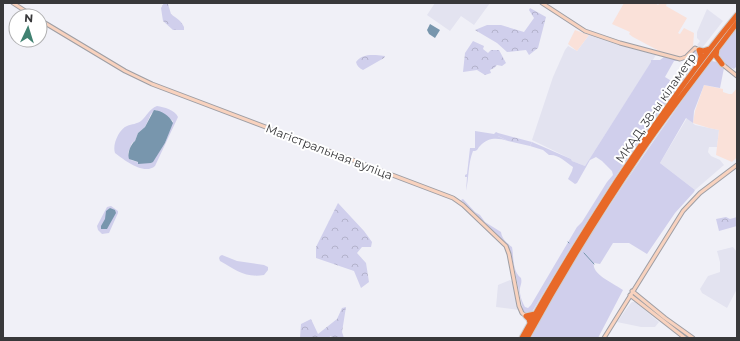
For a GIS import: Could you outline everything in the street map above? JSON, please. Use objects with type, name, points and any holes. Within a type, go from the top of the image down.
[{"type":"highway","name":"МКАД, 38-ы кіламетр","points":[[596,217],[644,139],[699,63],[737,15]]},
{"type":"highway","name":"МКАД, 38-ы кіламетр","points":[[596,217],[641,152],[737,23]]},
{"type":"highway","points":[[699,63],[701,56],[699,50],[706,51],[712,47]]},
{"type":"highway","points":[[718,48],[716,56],[722,64]]},
{"type":"highway","points":[[706,64],[714,61],[722,64]]},
{"type":"highway","points":[[522,338],[535,314],[596,217]]},
{"type":"highway","points":[[527,338],[596,217]]},
{"type":"highway","points":[[530,323],[526,316],[535,314]]},
{"type":"street","points":[[542,3],[585,31],[620,43],[680,59],[686,57],[695,48],[699,50]]},
{"type":"street","name":"Магістральная вуліца","points":[[48,25],[141,79],[453,198],[463,205],[507,249],[519,306],[522,313],[526,316]]},
{"type":"street","points":[[722,64],[737,76]]},
{"type":"street","points":[[604,338],[683,211],[700,193],[737,165]]},
{"type":"street","points":[[632,291],[665,318],[693,338]]},
{"type":"street","points":[[630,295],[685,338]]},
{"type":"shaded area","points":[[435,3],[490,3],[474,25],[461,16],[450,31],[427,15]]},
{"type":"shaded area","points":[[624,3],[655,3],[658,5],[660,3],[667,3],[666,6],[687,18],[678,33],[680,34],[684,28],[694,33],[693,47],[685,57],[663,53],[633,37],[629,34],[630,32],[612,24]]},
{"type":"shaded area","points":[[707,9],[723,21],[702,48],[697,45],[700,41],[697,38],[697,32]]},
{"type":"shaded area","points":[[430,24],[440,30],[435,38],[429,34],[427,30]]},
{"type":"shaded area","points":[[575,30],[589,35],[577,51],[568,44]]},
{"type":"shaded area","points":[[589,35],[656,55],[585,166],[572,161],[571,159],[532,140],[553,77],[565,50],[568,46],[577,51]]},
{"type":"shaded area","points":[[704,85],[723,89],[723,92],[729,94],[732,94],[737,88],[737,157],[732,162],[716,155],[719,130],[693,123],[695,111]]},
{"type":"shaded area","points":[[154,110],[165,114],[173,123],[165,143],[153,162],[138,164],[138,162],[129,159],[129,151],[138,133],[145,127]]},
{"type":"shaded area","points":[[687,118],[695,125],[719,130],[717,147],[709,147],[708,152],[711,156],[720,160],[724,165],[695,190],[660,163]]},
{"type":"shaded area","points":[[110,208],[115,210],[116,213],[107,229],[101,229],[106,211]]},
{"type":"shaded area","points":[[733,247],[737,252],[737,289],[727,308],[702,293],[700,289],[708,276],[720,272],[720,262],[717,251]]},
{"type":"shaded area","points":[[513,280],[519,310],[496,307],[498,285]]},
{"type":"shaded area","points":[[632,302],[635,302],[659,322],[655,327],[641,327],[617,322]]},
{"type":"green space","points":[[164,3],[168,4],[171,14],[181,22],[184,30],[173,30],[163,21],[161,8]]},
{"type":"green space","points":[[530,8],[546,17],[538,48],[529,55],[526,50],[507,52],[497,43],[475,30],[487,25],[501,25],[524,32],[534,18],[529,10]]},
{"type":"green space","points":[[737,28],[737,66],[734,69],[721,60],[718,52]]},
{"type":"green space","points":[[473,41],[484,46],[483,49],[488,53],[491,50],[499,50],[506,63],[502,66],[497,65],[490,70],[491,73],[485,75],[477,70],[463,72],[465,53]]},
{"type":"green space","points":[[693,51],[696,51],[699,56],[697,61],[652,122],[610,184],[532,312],[526,314],[523,310],[511,253],[505,242],[461,200],[463,199],[475,212],[480,215],[485,222],[501,232],[503,239],[512,247],[516,272],[521,278],[521,298],[525,307],[528,308],[577,227],[582,222],[613,175],[612,171],[596,157],[590,160],[575,184],[568,179],[573,167],[559,157],[549,155],[543,150],[530,146],[532,142],[585,166],[651,60],[660,60],[664,57],[678,61],[674,61],[665,77],[673,82],[676,80],[684,66],[684,63]]},
{"type":"green space","points":[[367,55],[385,56],[363,70],[357,65],[356,62],[362,57]]},
{"type":"green space","points":[[712,61],[717,62],[724,68],[720,88],[704,85],[694,111],[693,123],[686,118],[660,163],[695,190],[694,192],[675,213],[647,254],[629,243],[613,243],[600,264],[594,263],[596,271],[600,275],[623,290],[598,338],[530,338],[571,267],[615,198],[685,96]]},
{"type":"green space","points":[[157,106],[169,109],[178,117],[155,166],[150,169],[145,169],[134,166],[119,156],[115,153],[114,146],[121,130],[141,121],[154,107]],"holes":[[[156,110],[173,121],[165,143],[151,163],[140,163],[131,160],[128,153],[132,143],[135,141],[138,133],[145,127],[151,114]]]},
{"type":"green space","points":[[475,131],[494,134],[496,132],[498,133],[498,136],[508,141],[500,139],[490,140],[483,143],[477,150],[473,151],[470,160],[466,191],[467,177],[465,177],[465,175],[467,174],[470,148],[475,148]]},
{"type":"green space","points":[[498,133],[532,142],[530,146],[508,141],[498,136]]},
{"type":"green space","points":[[338,203],[372,242],[371,247],[362,247],[357,253],[366,263],[369,282],[361,288],[354,271],[316,258],[316,247]]},
{"type":"green space","points":[[111,206],[118,211],[118,213],[109,233],[102,234],[98,230],[97,226],[107,207]]},
{"type":"green space","points":[[726,217],[730,219],[737,217],[737,226],[719,231],[716,219]]},
{"type":"green space","points":[[222,255],[237,261],[264,265],[268,267],[268,270],[264,275],[257,276],[246,274],[220,261],[219,258]]},
{"type":"green space","points":[[346,307],[342,332],[344,338],[332,338],[331,336],[328,338],[300,338],[301,324],[311,319],[318,334],[337,319],[342,308]]},
{"type":"waterway","points":[[584,253],[594,264]]}]
